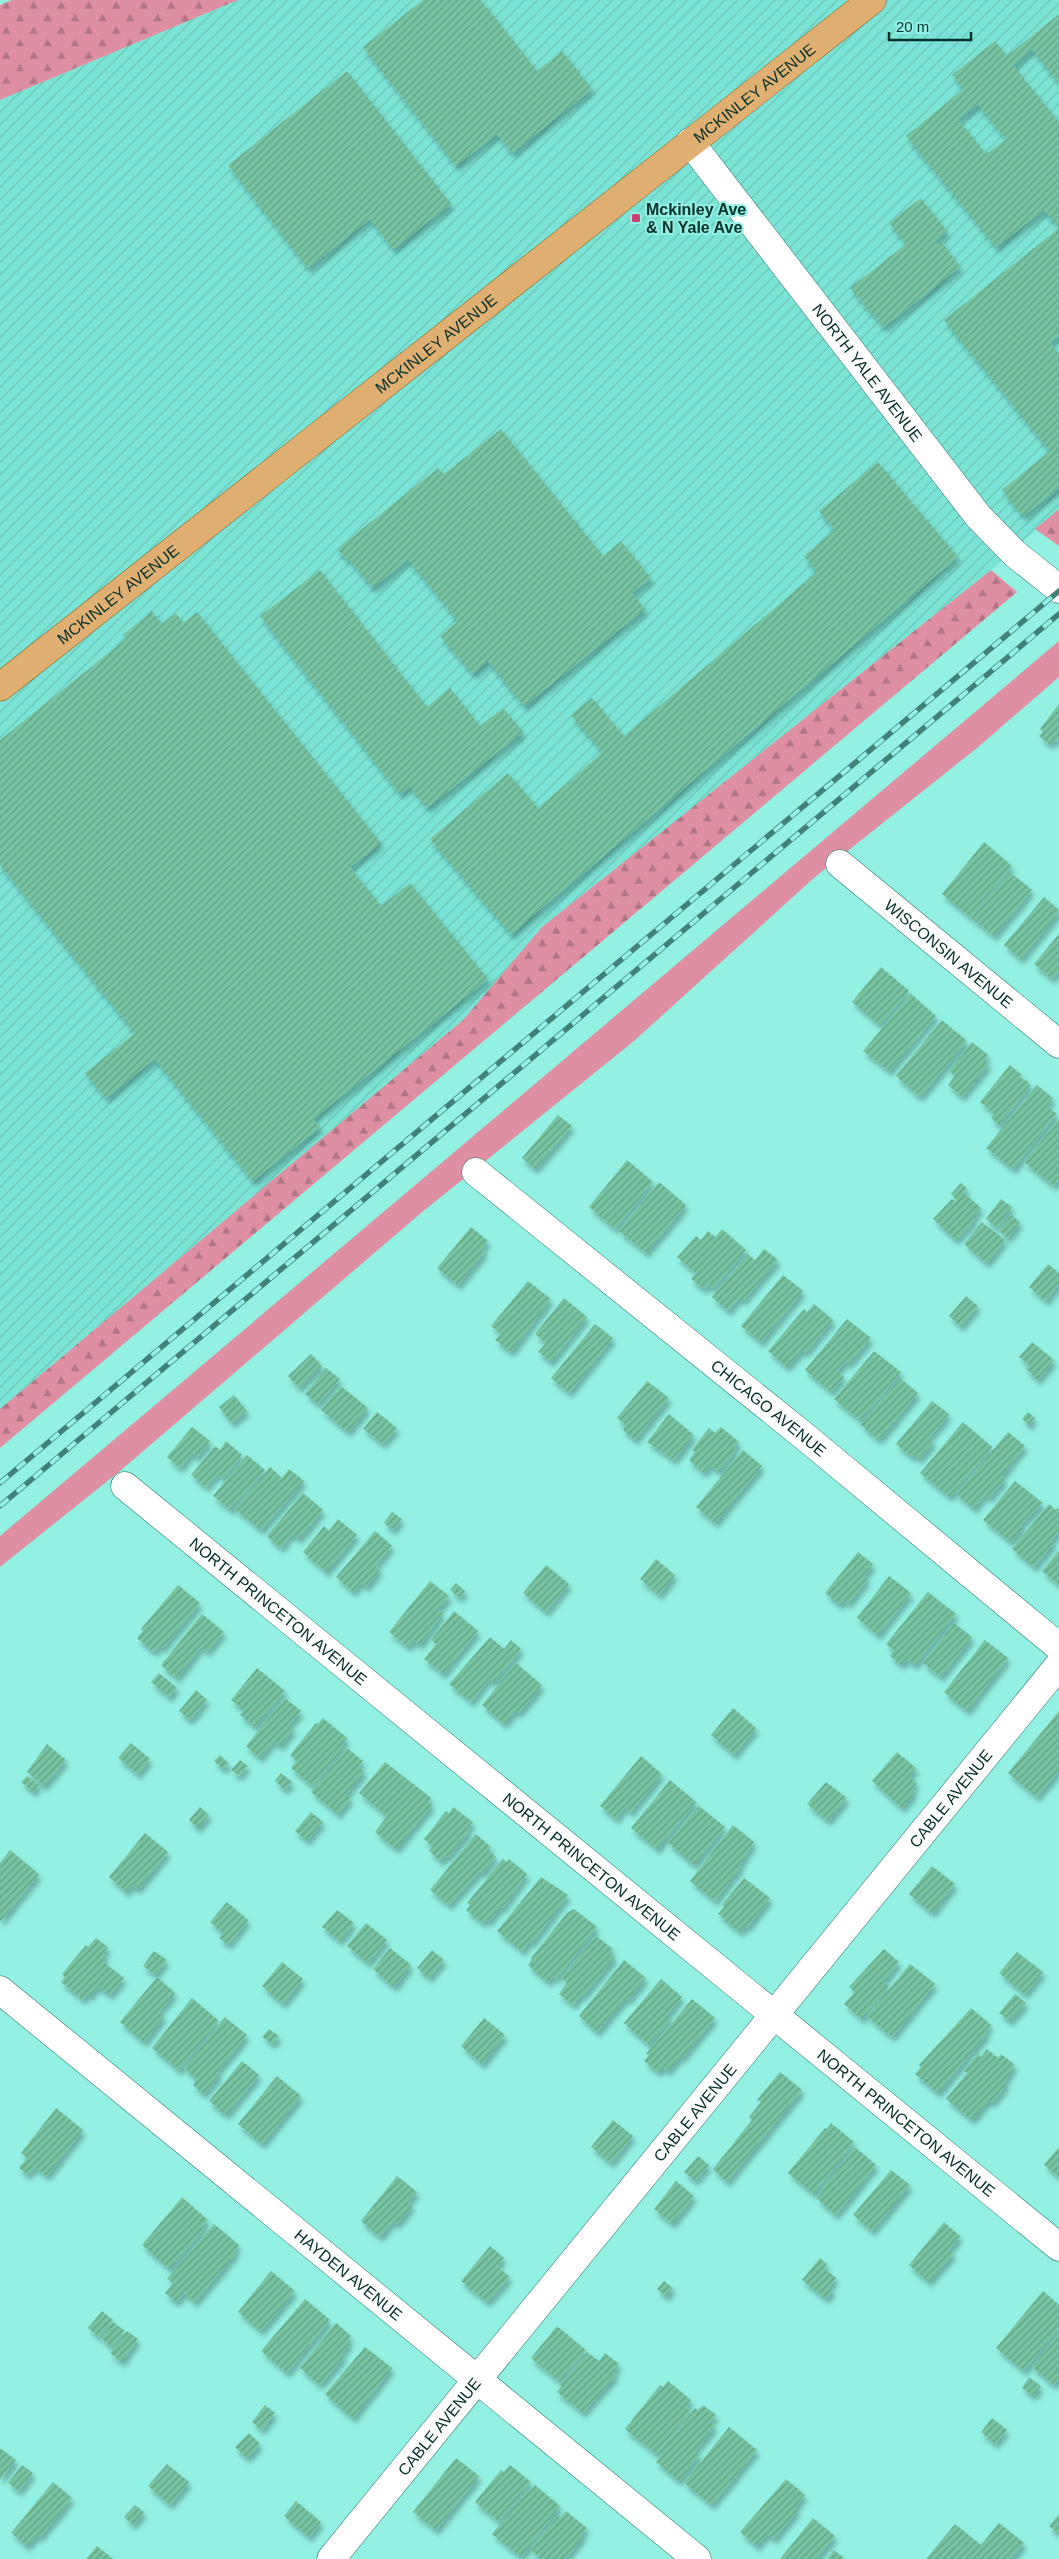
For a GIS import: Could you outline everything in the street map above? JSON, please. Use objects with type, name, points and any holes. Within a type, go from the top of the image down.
[{"type":"main road","name":"MCKINLEY AVENUE","points":[[0,687],[872,0]]},
{"type":"street","name":"NORTH YALE AVENUE","points":[[690,142],[978,516],[1014,553],[1059,589]]},
{"type":"street","name":"WISCONSIN AVENUE","points":[[840,864],[1059,1044]]},
{"type":"street","name":"CHICAGO AVENUE","points":[[476,1172],[804,1436],[1059,1647]]},
{"type":"street","name":"NORTH PRINCETON AVENUE","points":[[125,1486],[1059,2247]]},
{"type":"street","name":"CABLE AVENUE","points":[[331,2559],[1059,1665]]},
{"type":"street","name":"HAYDEN AVENUE","points":[[0,1990],[697,2559]]},
{"type":"shaded area","points":[[238,0],[1059,0],[1059,509],[991,570],[542,927],[463,1020],[0,1409],[0,100]]},
{"type":"green space","points":[[12,0],[238,0],[0,100],[0,5]]},
{"type":"green space","points":[[1059,509],[1059,546],[1035,529]]},
{"type":"green space","points":[[991,570],[1017,592],[0,1448],[0,1409],[463,1020],[542,927]]},
{"type":"green space","points":[[1059,641],[1059,677],[977,748],[815,877],[634,1041],[421,1213],[120,1471],[0,1567],[0,1536]]},
{"type":"building","points":[[423,0],[481,0],[537,71],[562,51],[592,89],[512,153],[497,134],[456,166],[363,47]]},
{"type":"building","points":[[1059,14],[1059,83],[1032,49],[1013,65],[1059,122],[1059,228],[1044,210],[996,247],[906,136],[964,89],[952,75],[995,41],[1007,56]],"holes":[[[978,104],[1006,139],[986,154],[958,119]]]},
{"type":"building","points":[[347,71],[451,204],[393,249],[370,219],[308,268],[228,165]]},
{"type":"building","points":[[921,198],[947,231],[935,241],[939,245],[942,242],[960,267],[884,327],[850,288],[906,244],[889,223]]},
{"type":"building","points":[[1059,228],[1059,337],[1050,342],[1059,354],[1059,488],[1023,516],[1002,490],[1050,451],[944,320]]},
{"type":"building","points":[[501,429],[603,556],[621,541],[651,578],[632,593],[645,609],[524,706],[488,661],[473,674],[440,636],[458,621],[408,559],[373,588],[349,559],[347,560],[337,549],[438,468],[444,474]]},
{"type":"building","points":[[878,462],[958,557],[511,934],[430,839],[508,773],[538,808],[603,752],[571,715],[592,698],[624,736],[817,572],[804,556],[835,530],[819,511]]},
{"type":"building","points":[[320,570],[427,707],[450,688],[480,726],[503,708],[523,732],[427,808],[410,786],[400,794],[260,616]]},
{"type":"building","points":[[152,611],[162,624],[176,613],[183,623],[197,612],[381,843],[350,867],[381,906],[410,883],[488,979],[313,1119],[320,1127],[253,1181],[155,1059],[106,1098],[85,1073],[135,1033],[0,865],[0,740],[126,639],[123,635]]},
{"type":"building","points":[[1059,704],[1059,738],[1056,741],[1053,740],[1050,745],[1039,736],[1043,732],[1040,729]]},
{"type":"building","points":[[984,842],[1012,866],[970,917],[942,894]]},
{"type":"building","points":[[1010,872],[1032,890],[994,936],[971,918]]},
{"type":"building","points":[[1044,897],[1059,912],[1021,959],[1004,945]]},
{"type":"building","points":[[1059,934],[1059,971],[1052,979],[1034,964]]},
{"type":"building","points":[[881,967],[909,991],[880,1025],[852,1002]]},
{"type":"building","points":[[911,994],[936,1016],[889,1071],[863,1051]]},
{"type":"building","points":[[942,1020],[967,1041],[920,1097],[896,1076]]},
{"type":"building","points":[[972,1042],[988,1055],[984,1060],[989,1064],[962,1097],[948,1085],[955,1076],[949,1071]]},
{"type":"building","points":[[1010,1065],[1022,1075],[1020,1078],[1029,1082],[1030,1086],[999,1125],[991,1118],[995,1114],[980,1102]]},
{"type":"building","points":[[1037,1085],[1053,1098],[1047,1106],[1057,1114],[1013,1169],[986,1148]]},
{"type":"building","points":[[558,1115],[572,1126],[535,1169],[522,1158]]},
{"type":"building","points":[[1059,1119],[1059,1179],[1054,1186],[1024,1162]]},
{"type":"building","points":[[627,1160],[653,1182],[615,1229],[589,1207]]},
{"type":"building","points":[[659,1182],[686,1205],[646,1253],[619,1231]]},
{"type":"building","points":[[961,1183],[967,1188],[963,1192],[981,1208],[973,1218],[975,1220],[956,1240],[933,1219],[952,1199],[957,1201],[951,1194]]},
{"type":"building","points":[[1001,1199],[1012,1207],[997,1228],[986,1219]]},
{"type":"building","points":[[1011,1215],[1020,1222],[1008,1238],[999,1231]]},
{"type":"building","points":[[982,1222],[1005,1240],[987,1263],[964,1244]]},
{"type":"building","points":[[471,1227],[488,1241],[482,1249],[485,1252],[458,1285],[437,1268]]},
{"type":"building","points":[[722,1229],[746,1250],[713,1289],[708,1284],[704,1289],[691,1279],[696,1273],[677,1257],[696,1236],[701,1240],[708,1231],[715,1237]]},
{"type":"building","points":[[764,1249],[778,1260],[743,1301],[739,1298],[728,1311],[712,1297],[748,1254],[755,1260]]},
{"type":"building","points":[[1048,1264],[1059,1273],[1059,1284],[1046,1301],[1029,1287]]},
{"type":"building","points":[[783,1275],[803,1291],[761,1342],[741,1326]]},
{"type":"building","points":[[528,1281],[551,1299],[511,1352],[495,1340],[501,1334],[491,1326]]},
{"type":"building","points":[[966,1296],[978,1306],[961,1326],[949,1316]]},
{"type":"building","points":[[564,1298],[587,1317],[551,1362],[538,1352],[546,1343],[535,1334]]},
{"type":"building","points":[[814,1304],[833,1320],[805,1353],[802,1350],[787,1367],[768,1351],[804,1309],[807,1312]]},
{"type":"building","points":[[847,1319],[871,1338],[849,1364],[846,1361],[837,1371],[844,1377],[831,1392],[805,1370]]},
{"type":"building","points":[[595,1324],[613,1338],[569,1393],[551,1378]]},
{"type":"building","points":[[1032,1342],[1054,1360],[1038,1380],[1026,1369],[1029,1365],[1019,1357]]},
{"type":"building","points":[[874,1351],[901,1372],[861,1421],[834,1399]]},
{"type":"building","points":[[311,1354],[322,1366],[299,1388],[288,1376]]},
{"type":"building","points":[[326,1368],[340,1379],[318,1404],[305,1394]]},
{"type":"building","points":[[900,1378],[918,1393],[879,1440],[861,1425]]},
{"type":"building","points":[[647,1381],[669,1398],[635,1440],[623,1430],[626,1425],[617,1418]]},
{"type":"building","points":[[341,1386],[368,1408],[348,1432],[321,1410]]},
{"type":"building","points":[[234,1395],[247,1411],[232,1423],[219,1407]]},
{"type":"building","points":[[932,1401],[949,1414],[929,1438],[934,1442],[919,1459],[914,1455],[912,1457],[896,1444]]},
{"type":"building","points":[[377,1412],[397,1428],[383,1444],[363,1429]]},
{"type":"building","points":[[1028,1412],[1035,1418],[1029,1425],[1022,1419]]},
{"type":"building","points":[[669,1414],[694,1435],[674,1460],[647,1442]]},
{"type":"building","points":[[963,1422],[992,1447],[950,1497],[920,1473]]},
{"type":"building","points":[[192,1427],[210,1441],[197,1457],[192,1453],[180,1468],[167,1457]]},
{"type":"building","points":[[721,1427],[739,1442],[734,1448],[736,1450],[719,1472],[710,1465],[704,1473],[689,1460],[695,1452],[692,1450],[709,1428],[715,1433]]},
{"type":"building","points":[[1008,1432],[1025,1446],[1001,1476],[1005,1479],[989,1498],[985,1495],[974,1509],[956,1494]]},
{"type":"building","points":[[226,1441],[242,1455],[223,1479],[217,1474],[206,1487],[191,1475],[215,1446],[220,1450]]},
{"type":"building","points":[[743,1450],[762,1466],[715,1523],[696,1507]]},
{"type":"building","points":[[247,1455],[265,1470],[231,1510],[213,1496]]},
{"type":"building","points":[[270,1467],[282,1478],[289,1469],[304,1481],[261,1530],[235,1509]]},
{"type":"building","points":[[1015,1481],[1043,1503],[1020,1526],[1023,1528],[1011,1542],[983,1520]]},
{"type":"building","points":[[303,1493],[323,1510],[299,1539],[292,1534],[281,1548],[267,1536]]},
{"type":"building","points":[[1049,1504],[1056,1510],[1059,1507],[1059,1531],[1051,1541],[1054,1543],[1034,1567],[1012,1549]]},
{"type":"building","points":[[392,1512],[402,1519],[393,1530],[384,1523]]},
{"type":"building","points":[[338,1519],[357,1535],[326,1572],[303,1552],[324,1526],[329,1531]]},
{"type":"building","points":[[375,1531],[392,1546],[375,1566],[380,1570],[366,1587],[361,1583],[353,1592],[336,1577]]},
{"type":"building","points":[[1059,1551],[1059,1585],[1042,1571]]},
{"type":"building","points":[[858,1552],[873,1564],[864,1576],[868,1579],[848,1604],[843,1600],[840,1605],[825,1593]]},
{"type":"building","points":[[656,1559],[675,1575],[659,1595],[640,1579]]},
{"type":"building","points":[[546,1565],[569,1584],[546,1612],[523,1593]]},
{"type":"building","points":[[889,1576],[911,1593],[878,1635],[857,1618]]},
{"type":"building","points":[[430,1581],[449,1596],[438,1610],[443,1613],[420,1645],[414,1640],[408,1647],[389,1632]]},
{"type":"building","points":[[456,1583],[465,1591],[460,1598],[450,1590]]},
{"type":"building","points":[[178,1585],[200,1603],[163,1648],[160,1645],[154,1652],[137,1638],[143,1631],[141,1629]]},
{"type":"building","points":[[928,1592],[956,1614],[915,1665],[907,1659],[901,1665],[890,1656],[894,1650],[886,1644]]},
{"type":"building","points":[[454,1611],[478,1631],[443,1674],[424,1659],[436,1644],[431,1640]]},
{"type":"building","points":[[202,1614],[224,1632],[207,1652],[201,1647],[177,1678],[161,1665]]},
{"type":"building","points":[[954,1623],[972,1637],[941,1677],[923,1663]]},
{"type":"building","points":[[490,1637],[504,1649],[511,1640],[521,1649],[494,1683],[489,1679],[471,1702],[449,1684]]},
{"type":"building","points":[[985,1640],[1008,1658],[967,1711],[944,1692]]},
{"type":"building","points":[[516,1663],[542,1685],[519,1713],[516,1710],[504,1724],[482,1705]]},
{"type":"building","points":[[257,1668],[285,1691],[255,1727],[240,1715],[244,1710],[231,1700]]},
{"type":"building","points":[[159,1673],[177,1688],[169,1697],[151,1682]]},
{"type":"building","points":[[196,1690],[207,1700],[190,1720],[179,1711]]},
{"type":"building","points":[[285,1698],[301,1711],[289,1725],[294,1729],[280,1746],[274,1741],[260,1758],[246,1746]]},
{"type":"building","points":[[733,1708],[756,1728],[734,1755],[711,1735]]},
{"type":"building","points":[[1059,1711],[1059,1770],[1037,1797],[1008,1773]]},
{"type":"building","points":[[323,1718],[347,1738],[342,1744],[345,1747],[313,1786],[291,1768],[297,1761],[290,1755],[316,1723],[318,1724]]},
{"type":"building","points":[[131,1743],[150,1759],[138,1774],[118,1758]]},
{"type":"building","points":[[47,1744],[66,1760],[44,1786],[27,1772]]},
{"type":"building","points":[[347,1748],[363,1761],[358,1767],[365,1771],[346,1794],[351,1798],[338,1814],[311,1792]]},
{"type":"building","points":[[897,1752],[916,1768],[909,1777],[917,1783],[912,1789],[915,1792],[902,1808],[872,1781]]},
{"type":"building","points":[[220,1755],[229,1764],[223,1769],[214,1761]]},
{"type":"building","points":[[641,1756],[662,1774],[631,1812],[625,1807],[616,1819],[600,1806]]},
{"type":"building","points":[[240,1760],[248,1766],[239,1776],[231,1770]]},
{"type":"building","points":[[385,1762],[431,1798],[428,1802],[432,1805],[396,1849],[375,1832],[387,1816],[359,1793]]},
{"type":"building","points":[[281,1773],[292,1782],[285,1790],[275,1781]]},
{"type":"building","points":[[27,1776],[39,1785],[33,1792],[21,1782]]},
{"type":"building","points":[[670,1780],[696,1802],[657,1849],[631,1828]]},
{"type":"building","points":[[826,1782],[847,1798],[828,1821],[807,1804]]},
{"type":"building","points":[[699,1806],[725,1827],[694,1865],[668,1843]]},
{"type":"building","points":[[200,1807],[209,1815],[198,1828],[189,1820]]},
{"type":"building","points":[[453,1807],[473,1822],[467,1829],[470,1831],[448,1857],[446,1856],[441,1861],[429,1851],[433,1847],[424,1839],[446,1811],[449,1813]]},
{"type":"building","points":[[311,1812],[323,1822],[307,1841],[295,1831]]},
{"type":"building","points":[[733,1825],[754,1842],[739,1866],[741,1867],[715,1901],[690,1881]]},
{"type":"building","points":[[145,1833],[168,1852],[138,1889],[132,1885],[126,1892],[109,1877]]},
{"type":"building","points":[[476,1834],[491,1847],[488,1850],[496,1857],[483,1873],[480,1871],[449,1905],[430,1890]]},
{"type":"building","points":[[10,1850],[39,1874],[0,1922],[0,1863]]},
{"type":"building","points":[[503,1859],[507,1862],[509,1859],[527,1874],[503,1908],[501,1906],[489,1921],[486,1919],[483,1923],[466,1910],[470,1905],[467,1903]]},
{"type":"building","points":[[932,1866],[955,1884],[932,1913],[909,1894]]},
{"type":"building","points":[[541,1877],[568,1895],[532,1943],[530,1941],[522,1951],[497,1931]]},
{"type":"building","points":[[744,1878],[770,1898],[747,1928],[745,1926],[740,1932],[718,1914],[724,1907],[722,1905]]},
{"type":"building","points":[[227,1902],[248,1920],[228,1945],[219,1938],[223,1933],[210,1922]]},
{"type":"building","points":[[574,1909],[597,1927],[556,1979],[553,1976],[548,1982],[528,1965],[531,1958],[567,1913]]},
{"type":"building","points":[[337,1910],[354,1923],[340,1941],[322,1927]]},
{"type":"building","points":[[366,1923],[387,1940],[368,1963],[347,1946]]},
{"type":"building","points":[[596,1936],[613,1949],[610,1953],[615,1957],[584,1995],[582,1994],[573,2005],[559,1994],[567,1983],[561,1978]]},
{"type":"building","points":[[96,1938],[108,1947],[103,1953],[106,1956],[102,1961],[124,1978],[110,1995],[98,1986],[90,1996],[87,1994],[83,2000],[61,1982],[65,1977],[62,1974],[86,1945],[88,1947]]},
{"type":"building","points":[[390,1948],[411,1965],[394,1987],[373,1969]]},
{"type":"building","points":[[884,1949],[899,1962],[883,1982],[889,1986],[862,2019],[844,2004],[855,1992],[849,1987]]},
{"type":"building","points":[[432,1950],[444,1960],[429,1978],[417,1968]]},
{"type":"building","points":[[154,1951],[167,1960],[155,1975],[143,1966]]},
{"type":"building","points":[[1017,1952],[1043,1972],[1025,1994],[999,1973]]},
{"type":"building","points":[[624,1960],[646,1978],[597,2032],[579,2016]]},
{"type":"building","points":[[282,1962],[303,1979],[283,2004],[262,1986]]},
{"type":"building","points":[[910,1964],[935,1984],[892,2037],[867,2016]]},
{"type":"building","points":[[157,1977],[175,1993],[159,2012],[164,2017],[144,2042],[120,2022]]},
{"type":"building","points":[[661,1979],[682,1997],[667,2015],[671,2019],[649,2045],[624,2023]]},
{"type":"building","points":[[1015,1994],[1026,2003],[1010,2021],[999,2013]]},
{"type":"building","points":[[192,1998],[219,2021],[179,2070],[152,2048]]},
{"type":"building","points":[[692,1999],[715,2018],[682,2058],[680,2057],[668,2071],[663,2067],[658,2072],[644,2061],[649,2055],[646,2054]]},
{"type":"building","points":[[971,2008],[991,2025],[985,2032],[987,2034],[938,2093],[915,2074],[921,2067],[919,2065]]},
{"type":"building","points":[[225,2017],[247,2035],[217,2072],[220,2074],[204,2094],[193,2085],[197,2079],[184,2068]]},
{"type":"building","points":[[484,2018],[505,2035],[482,2064],[461,2046]]},
{"type":"building","points":[[269,2029],[279,2036],[273,2044],[262,2037]]},
{"type":"building","points":[[987,2049],[998,2058],[1001,2054],[1015,2065],[1004,2082],[1007,2084],[992,2103],[989,2100],[972,2120],[946,2099],[967,2073],[964,2071],[978,2054],[981,2057]]},
{"type":"building","points":[[242,2061],[259,2075],[226,2115],[209,2101]]},
{"type":"building","points":[[780,2072],[802,2090],[727,2182],[713,2169],[752,2120],[749,2117],[761,2102],[757,2100]]},
{"type":"building","points":[[277,2076],[301,2096],[262,2144],[238,2124]]},
{"type":"building","points":[[56,2108],[83,2130],[47,2176],[35,2167],[28,2175],[19,2168],[27,2158],[21,2153]]},
{"type":"building","points":[[613,2120],[633,2136],[611,2163],[591,2147]]},
{"type":"building","points":[[831,2123],[854,2142],[814,2194],[788,2173]]},
{"type":"building","points":[[855,2147],[876,2165],[836,2215],[817,2199],[822,2192],[821,2190]]},
{"type":"building","points":[[1059,2147],[1059,2177],[1044,2165]]},
{"type":"building","points":[[698,2156],[709,2165],[695,2181],[684,2172]]},
{"type":"building","points":[[891,2170],[910,2185],[872,2231],[853,2215]]},
{"type":"building","points":[[397,2176],[417,2192],[408,2202],[412,2206],[397,2224],[393,2221],[380,2237],[361,2221]]},
{"type":"building","points":[[676,2181],[694,2196],[672,2224],[654,2209]]},
{"type":"building","points":[[182,2197],[208,2220],[203,2226],[205,2228],[170,2269],[142,2245]]},
{"type":"building","points":[[944,2222],[960,2236],[949,2250],[954,2253],[929,2282],[909,2265]]},
{"type":"building","points":[[214,2224],[239,2245],[234,2251],[236,2253],[195,2302],[184,2293],[176,2302],[165,2293],[173,2283],[167,2279]]},
{"type":"building","points":[[490,2246],[504,2258],[497,2266],[510,2277],[487,2302],[461,2281]]},
{"type":"building","points":[[820,2258],[827,2264],[824,2268],[836,2278],[829,2287],[833,2290],[826,2299],[802,2280]]},
{"type":"building","points":[[271,2271],[295,2291],[261,2331],[238,2312]]},
{"type":"building","points":[[664,2281],[673,2288],[666,2297],[657,2289]]},
{"type":"building","points":[[1043,2291],[1059,2305],[1059,2328],[1024,2371],[996,2348]]},
{"type":"building","points":[[305,2299],[330,2320],[287,2373],[261,2351]]},
{"type":"building","points":[[102,2311],[113,2320],[99,2337],[88,2328]]},
{"type":"building","points":[[113,2322],[125,2331],[112,2347],[101,2339]]},
{"type":"building","points":[[336,2323],[351,2336],[347,2341],[350,2344],[341,2354],[344,2357],[320,2385],[300,2368]]},
{"type":"building","points":[[557,2326],[586,2350],[560,2382],[531,2358]]},
{"type":"building","points":[[127,2331],[138,2339],[122,2362],[110,2353]]},
{"type":"building","points":[[1059,2334],[1059,2378],[1054,2385],[1032,2367]]},
{"type":"building","points":[[365,2347],[392,2368],[353,2418],[325,2394]]},
{"type":"building","points":[[587,2352],[599,2361],[605,2353],[619,2364],[613,2373],[616,2375],[583,2413],[557,2392],[562,2386],[560,2385]]},
{"type":"building","points":[[1029,2377],[1041,2386],[1033,2396],[1022,2388]]},
{"type":"building","points":[[668,2381],[691,2400],[686,2407],[691,2411],[656,2454],[625,2429],[660,2385],[663,2387]]},
{"type":"building","points":[[265,2405],[275,2413],[262,2430],[252,2422]]},
{"type":"building","points":[[703,2405],[716,2415],[710,2422],[715,2426],[695,2451],[700,2455],[679,2481],[656,2462],[661,2455],[658,2453],[695,2408],[698,2410]]},
{"type":"building","points":[[992,2418],[1007,2430],[995,2444],[981,2432]]},
{"type":"building","points":[[729,2427],[757,2450],[712,2505],[684,2483]]},
{"type":"building","points":[[249,2433],[260,2444],[247,2458],[235,2447]]},
{"type":"building","points":[[0,2448],[16,2460],[0,2480]]},
{"type":"building","points":[[456,2458],[479,2476],[436,2530],[413,2512]]},
{"type":"building","points":[[167,2464],[189,2482],[170,2505],[148,2486]]},
{"type":"building","points":[[22,2465],[33,2473],[19,2491],[8,2483]]},
{"type":"building","points":[[510,2465],[531,2482],[499,2522],[475,2502],[501,2470],[504,2472]]},
{"type":"building","points":[[786,2479],[805,2495],[795,2507],[798,2510],[774,2539],[767,2534],[757,2546],[740,2532]]},
{"type":"building","points":[[53,2482],[72,2498],[40,2537],[37,2535],[27,2546],[11,2533]]},
{"type":"building","points":[[535,2485],[560,2506],[521,2557],[492,2534],[527,2490],[529,2492]]},
{"type":"building","points":[[296,2501],[321,2522],[309,2537],[284,2516]]},
{"type":"building","points":[[135,2505],[144,2512],[133,2525],[124,2517]]},
{"type":"building","points":[[566,2511],[587,2528],[581,2535],[583,2537],[565,2559],[539,2559],[530,2549],[558,2516],[560,2518]]},
{"type":"building","points":[[1059,2514],[1059,2534],[1049,2526]]},
{"type":"building","points":[[813,2518],[835,2536],[816,2559],[780,2559]]},
{"type":"building","points":[[999,2523],[1024,2543],[1011,2559],[926,2559],[955,2524],[981,2545]]},
{"type":"building","points":[[97,2546],[113,2559],[86,2559]]},
{"type":"building","points":[[834,2550],[844,2558],[827,2559]]},
{"type":"railway","points":[[0,1483],[1059,591]]},
{"type":"railway","points":[[0,1506],[1059,614]]},
{"type":"place","name":"Mckinley Ave & N Yale Ave","points":[[636,218]]}]
